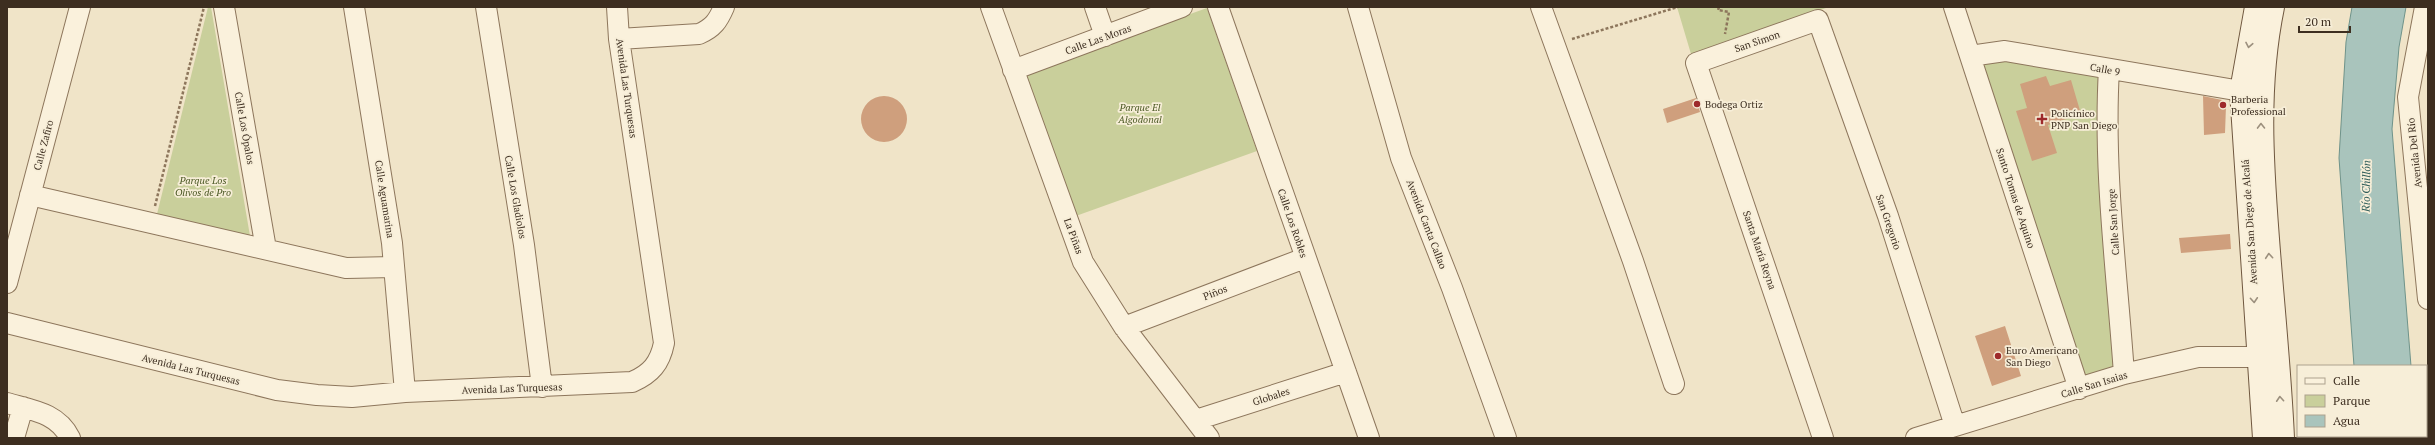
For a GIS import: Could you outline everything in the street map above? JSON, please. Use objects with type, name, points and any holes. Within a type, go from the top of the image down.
[{"type":"main road","name":"Avenida San Diego de Alcalá","points":[[2256,7],[2241,91],[2268,357],[2283,438]]},
{"type":"main road","name":"Avenida San Diego de Alcalá","points":[[2264,438],[2268,357],[2261,108],[2273,7]]},
{"type":"street","name":"Calle Zafiro","points":[[7,283],[80,7]]},
{"type":"street","name":"Calle Los Ópalos","points":[[224,7],[266,249]]},
{"type":"street","name":"Calle Aguamarina","points":[[354,7],[392,243],[405,392]]},
{"type":"street","name":"Calle Los Gladiolos","points":[[486,7],[524,245],[542,387]]},
{"type":"street","name":"Avenida Las Turquesas","points":[[7,323],[277,390],[317,395],[352,396],[405,392],[542,387],[632,382],[644,377],[661,357],[664,343],[619,39],[617,7]]},
{"type":"street","points":[[619,39],[699,34],[710,30],[718,20],[724,7]]},
{"type":"street","name":"La Piñas","points":[[991,7],[1083,262],[1124,327],[1209,438]]},
{"type":"street","points":[[1095,7],[1105,36]]},
{"type":"street","name":"Calle Las Moras","points":[[1013,70],[1182,7]]},
{"type":"street","name":"Calle Los Robles","points":[[1218,7],[1369,438]]},
{"type":"street","name":"Avenida Canta Callao","points":[[1358,7],[1401,158],[1452,288],[1506,438]]},
{"type":"street","points":[[1541,7],[1633,261],[1674,384]]},
{"type":"street","name":"Santo Tomas de Aquino","points":[[1954,7],[2079,389]]},
{"type":"street","name":"Avenida Del Río","points":[[2425,7],[2408,97],[2428,299]]},
{"type":"street","name":"San Simon","points":[[1696,63],[1818,20]]},
{"type":"street","name":"San Gregorio","points":[[1818,20],[1888,216],[1955,426]]},
{"type":"street","name":"Calle 9","points":[[1970,56],[2005,51],[2241,91]]},
{"type":"street","name":"Santa María Reyna","points":[[1696,63],[1823,438]]},
{"type":"street","name":"Calle San Jorge","points":[[2109,69],[2108,94],[2111,190],[2124,374]]},
{"type":"street","points":[[30,194],[346,268],[394,267]]},
{"type":"street","name":"Piños","points":[[1124,327],[1305,258]]},
{"type":"street","name":"Calle San Isaias","points":[[1916,438],[2124,374],[2198,357],[2268,357]]},
{"type":"street","name":"Globales","points":[[1196,420],[1346,372]]},
{"type":"street","points":[[14,438],[15,405],[42,413],[64,425],[70,438]]},
{"type":"path","points":[[151,222],[204,7]]},
{"type":"path","points":[[1554,45],[1678,7]]},
{"type":"path","points":[[1719,7],[1718,10],[1729,12],[1721,54]]},
{"type":"green space","name":"Parque Los Olivos de Pro","points":[[208,7],[211,7],[250,236],[157,214]]},
{"type":"green space","points":[[1677,7],[1829,7],[1691,54]]},
{"type":"green space","name":"Parque El Algodonal","points":[[1207,8],[1257,151],[1073,217],[1022,74]]},
{"type":"green space","points":[[2007,58],[2103,73],[2119,370],[2082,381],[1978,60]]},
{"type":"water","name":"Río Chillón","points":[[2352,7],[2406,7],[2399,47],[2392,129],[2411,365],[2354,365],[2339,158],[2346,42]]},
{"type":"water","points":[[2360,437],[2417,437],[2417,438]]},
{"type":"building","name":"Policínico PNP San Diego","points":[[2046,76],[2050,86],[2071,80],[2081,114],[2048,125],[2057,153],[2032,161],[2016,111],[2027,108],[2020,84]]},
{"type":"building","points":[[879,96],[889,96],[897,100],[903,106],[907,114],[907,124],[903,132],[897,138],[889,142],[879,142],[871,138],[865,132],[861,124],[861,114],[865,106],[871,100]]},
{"type":"building","points":[[2203,96],[2222,100],[2226,106],[2225,133],[2204,135]]},
{"type":"building","points":[[1696,98],[1700,112],[1667,123],[1663,109]]},
{"type":"building","points":[[2230,234],[2231,249],[2181,253],[2179,238]]},
{"type":"building","name":"Euro Americano San Diego","points":[[2005,326],[2021,376],[1992,386],[1975,336]]},
{"type":"place","name":"Bodega Ortiz","points":[[1697,104]]},
{"type":"place","name":"Barberia Professional","points":[[2223,105]]},
{"type":"place","name":"Policínico PNP San Diego","points":[[2042,119]]},
{"type":"place","name":"Euro Americano San Diego","points":[[1998,356]]}]
